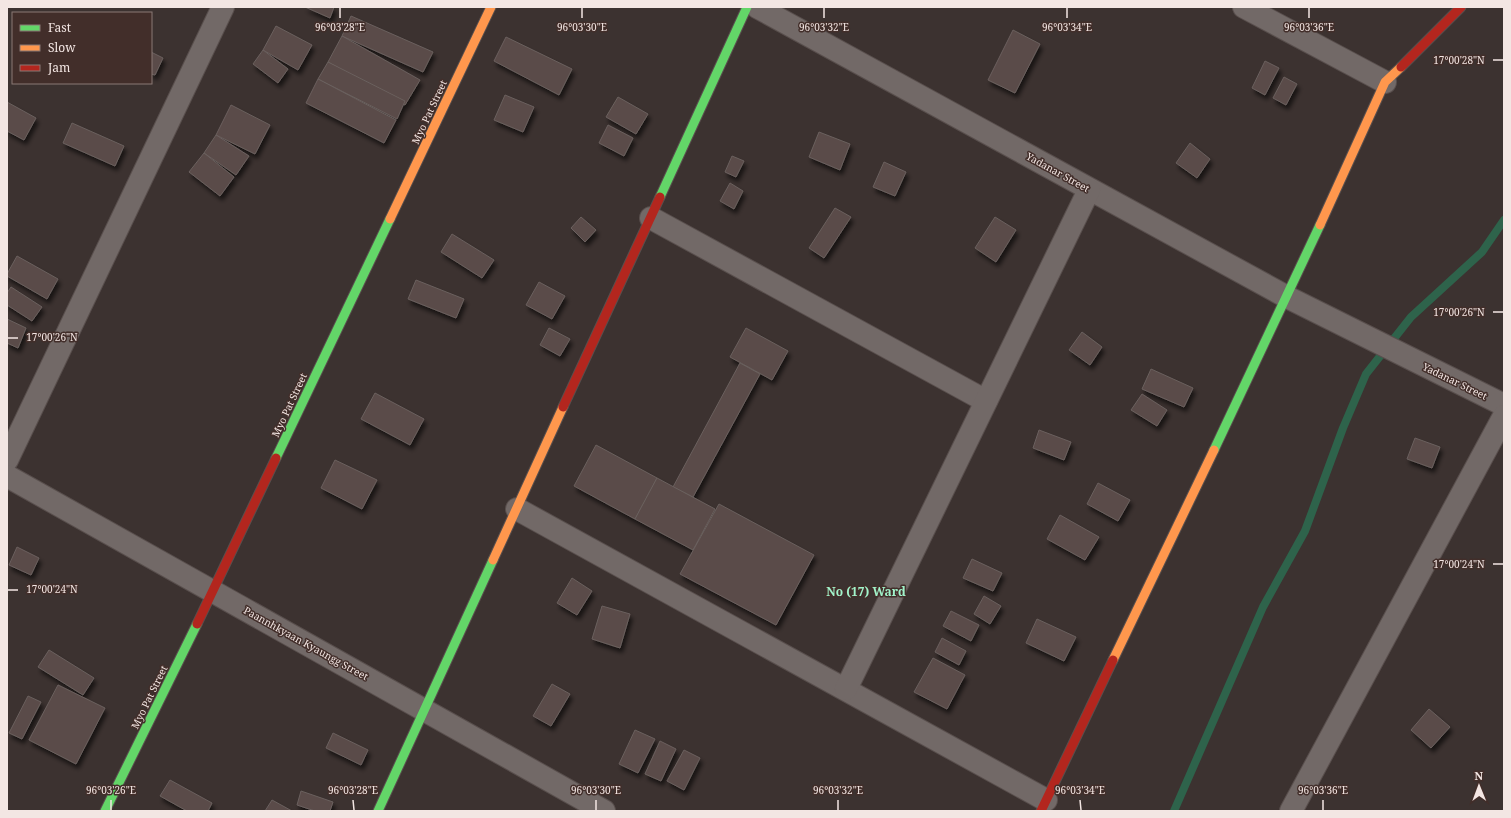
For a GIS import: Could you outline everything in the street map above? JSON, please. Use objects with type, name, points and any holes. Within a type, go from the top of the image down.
[{"type":"street","points":[[7,460],[223,7]]},
{"type":"street","name":"Myo Pat Street","points":[[105,811],[213,591],[491,7]]},
{"type":"street","points":[[378,811],[747,7]]},
{"type":"street","name":"Yadanar Street","points":[[757,7],[1287,297],[1504,405]]},
{"type":"street","points":[[1244,7],[1385,82]]},
{"type":"street","points":[[517,509],[846,689],[1043,805],[1287,297],[1385,82],[1461,7]]},
{"type":"street","points":[[846,689],[1089,190]]},
{"type":"street","points":[[651,218],[986,401]]},
{"type":"street","points":[[1291,811],[1504,416]]},
{"type":"street","name":"Paannhkyaan Kyaungg Street","points":[[7,476],[604,811]]},
{"type":"building","points":[[305,7],[334,7],[330,18]]},
{"type":"building","points":[[351,16],[433,52],[423,72],[342,36]]},
{"type":"building","points":[[276,26],[312,45],[298,70],[263,50]]},
{"type":"building","points":[[1013,30],[1040,44],[1015,93],[988,80]]},
{"type":"building","points":[[342,36],[420,80],[405,105],[328,62]]},
{"type":"building","points":[[506,37],[572,69],[559,95],[494,61]]},
{"type":"building","points":[[263,50],[288,69],[278,83],[253,64]]},
{"type":"building","points":[[152,52],[163,58],[155,75],[152,74]]},
{"type":"building","points":[[1265,61],[1279,68],[1265,95],[1252,88]]},
{"type":"building","points":[[328,62],[405,101],[397,119],[318,79]]},
{"type":"building","points":[[1284,77],[1297,84],[1286,105],[1273,98]]},
{"type":"building","points":[[318,79],[396,120],[384,143],[306,103]]},
{"type":"building","points":[[505,95],[534,107],[523,132],[494,120]]},
{"type":"building","points":[[618,97],[648,114],[636,134],[606,117]]},
{"type":"building","points":[[7,102],[36,118],[24,140],[7,131]]},
{"type":"building","points":[[231,105],[270,125],[255,154],[216,135]]},
{"type":"building","points":[[72,123],[124,146],[115,166],[63,143]]},
{"type":"building","points":[[608,125],[633,138],[624,156],[599,143]]},
{"type":"building","points":[[819,132],[850,144],[840,170],[809,157]]},
{"type":"building","points":[[216,135],[249,156],[236,175],[204,153]]},
{"type":"building","points":[[1190,143],[1210,159],[1197,178],[1176,163]]},
{"type":"building","points":[[204,153],[234,177],[220,196],[189,172]]},
{"type":"building","points":[[732,156],[744,161],[736,177],[725,172]]},
{"type":"building","points":[[884,162],[906,172],[895,196],[873,187]]},
{"type":"building","points":[[730,183],[743,191],[734,209],[720,201]]},
{"type":"building","points":[[835,208],[851,217],[824,258],[809,248]]},
{"type":"building","points":[[581,217],[596,230],[585,242],[571,228]]},
{"type":"building","points":[[995,217],[1016,230],[996,262],[975,248]]},
{"type":"building","points":[[452,234],[494,260],[482,278],[441,252]]},
{"type":"building","points":[[17,256],[58,279],[47,299],[7,276]]},
{"type":"building","points":[[416,280],[464,299],[456,318],[408,299]]},
{"type":"building","points":[[539,282],[565,296],[552,319],[526,305]]},
{"type":"building","points":[[11,287],[42,307],[32,321],[7,305],[7,293]]},
{"type":"building","points":[[7,319],[26,328],[18,348],[7,343]]},
{"type":"building","points":[[549,328],[570,339],[560,356],[540,345]]},
{"type":"building","points":[[746,328],[788,351],[772,380],[730,357]]},
{"type":"building","points":[[1082,332],[1102,347],[1090,365],[1069,350]]},
{"type":"building","points":[[740,363],[760,374],[693,497],[673,487]]},
{"type":"building","points":[[1151,369],[1193,388],[1184,407],[1142,389]]},
{"type":"building","points":[[375,393],[424,419],[410,445],[361,419]]},
{"type":"building","points":[[1142,394],[1167,410],[1157,426],[1131,410]]},
{"type":"building","points":[[1039,430],[1071,442],[1064,460],[1033,448]]},
{"type":"building","points":[[1415,438],[1440,447],[1432,468],[1407,459]]},
{"type":"building","points":[[596,445],[657,478],[635,519],[574,486]]},
{"type":"building","points":[[335,460],[377,480],[362,509],[321,488]]},
{"type":"building","points":[[657,478],[715,509],[693,550],[635,519]]},
{"type":"building","points":[[1098,483],[1130,500],[1118,521],[1087,504]]},
{"type":"building","points":[[719,504],[814,555],[776,625],[680,574]]},
{"type":"building","points":[[1060,515],[1099,537],[1085,560],[1047,539]]},
{"type":"building","points":[[17,547],[39,558],[31,575],[9,565]]},
{"type":"building","points":[[972,559],[1002,573],[993,591],[963,578]]},
{"type":"building","points":[[572,578],[592,591],[577,615],[557,603]]},
{"type":"building","points":[[984,596],[1001,606],[990,624],[974,614]]},
{"type":"building","points":[[602,606],[630,614],[620,648],[592,639]]},
{"type":"building","points":[[951,611],[979,625],[971,641],[943,626]]},
{"type":"building","points":[[1037,619],[1076,637],[1064,661],[1026,643]]},
{"type":"building","points":[[942,638],[966,651],[959,665],[935,652]]},
{"type":"building","points":[[49,650],[94,678],[83,695],[38,667]]},
{"type":"building","points":[[933,658],[965,675],[947,709],[914,692]]},
{"type":"building","points":[[552,684],[570,694],[551,726],[533,716]]},
{"type":"building","points":[[58,685],[105,708],[76,764],[29,740]]},
{"type":"building","points":[[28,696],[41,702],[22,739],[9,733]]},
{"type":"building","points":[[1429,709],[1450,727],[1431,748],[1411,730]]},
{"type":"building","points":[[635,730],[655,739],[638,773],[619,764]]},
{"type":"building","points":[[333,733],[368,750],[361,765],[326,748]]},
{"type":"building","points":[[660,741],[676,749],[661,781],[645,774]]},
{"type":"building","points":[[684,750],[700,758],[684,790],[667,781]]},
{"type":"building","points":[[170,780],[212,803],[208,811],[187,811],[160,796]]},
{"type":"building","points":[[301,791],[333,802],[330,811],[315,811],[297,805]]},
{"type":"building","points":[[272,800],[292,811],[265,811]]},
{"type":"waterway","points":[[1174,811],[1263,607],[1305,531],[1343,428],[1366,374],[1411,317],[1482,252],[1504,220]]},
{"type":"traffic: fast","points":[[660,197],[747,7]]},
{"type":"traffic: fast","points":[[276,458],[390,219]]},
{"type":"traffic: fast","points":[[1214,450],[1320,225]]},
{"type":"traffic: fast","points":[[378,811],[493,560]]},
{"type":"traffic: fast","points":[[105,811],[197,624]]},
{"type":"traffic: slow","points":[[390,219],[491,7]]},
{"type":"traffic: slow","points":[[1320,225],[1385,82],[1401,67]]},
{"type":"traffic: slow","points":[[493,560],[563,407]]},
{"type":"traffic: slow","points":[[1113,660],[1214,450]]},
{"type":"traffic: jam","points":[[1401,67],[1461,7]]},
{"type":"traffic: jam","points":[[563,407],[660,197]]},
{"type":"traffic: jam","points":[[197,624],[276,458]]},
{"type":"traffic: jam","points":[[1041,811],[1113,660]]},
{"type":"district","name":"No (17) Ward","points":[[866,592]]}]
